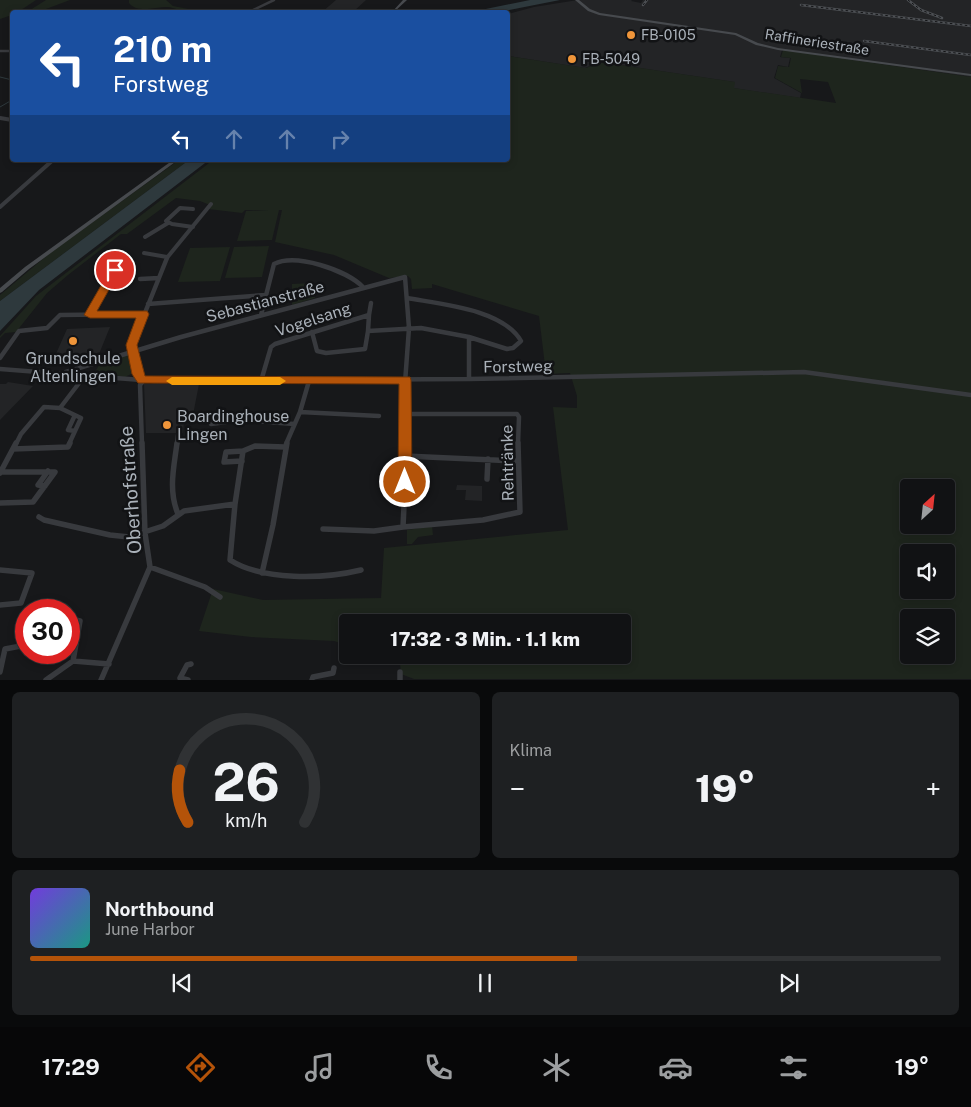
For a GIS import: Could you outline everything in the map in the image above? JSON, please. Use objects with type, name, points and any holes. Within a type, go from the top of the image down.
[{"type":"street","points":[[253,10],[274,0]]},
{"type":"street","points":[[395,10],[404,0]]},
{"type":"street","name":"Raffineriestraße","points":[[577,0],[589,10],[599,14],[724,32],[774,48],[971,75]]},
{"type":"street","points":[[0,207],[51,162]]},
{"type":"street","points":[[0,291],[27,268],[173,162]]},
{"type":"street","points":[[143,380],[138,374],[132,345],[143,314],[167,257],[211,204]]},
{"type":"street","points":[[168,223],[166,219],[180,208],[193,209]]},
{"type":"street","points":[[145,237],[168,223],[193,227]]},
{"type":"street","points":[[144,253],[167,257]]},
{"type":"street","points":[[261,314],[274,264],[282,260],[300,262],[344,273],[363,287]]},
{"type":"street","points":[[90,315],[114,274]]},
{"type":"street","name":"Sebastianstraße","points":[[132,351],[261,314],[405,277],[407,298]]},
{"type":"street","points":[[140,279],[159,278]]},
{"type":"street","points":[[148,304],[265,295]]},
{"type":"street","points":[[403,527],[405,380],[409,328],[407,298]]},
{"type":"street","name":"Vogelsang","points":[[371,303],[368,331],[409,328],[435,330],[468,337],[507,349],[514,348],[521,341],[515,330],[496,320],[466,311],[407,298]]},
{"type":"street","points":[[0,358],[22,330],[47,328],[60,315],[143,314]]},
{"type":"street","name":"Vogelsang","points":[[261,381],[271,346],[369,315]]},
{"type":"street","points":[[312,332],[317,351],[326,353],[366,349],[368,331]]},
{"type":"street","points":[[468,337],[469,379]]},
{"type":"street","name":"Forstweg","points":[[65,373],[132,351]]},
{"type":"street","name":"Forstweg","points":[[0,369],[86,374],[129,381],[405,380],[804,372],[971,395]]},
{"type":"street","points":[[60,408],[86,374]]},
{"type":"street","name":"Oberhofstraße","points":[[100,680],[109,664],[150,567],[145,533],[140,390],[143,380]]},
{"type":"street","points":[[262,573],[274,525],[285,446],[300,412],[309,381]]},
{"type":"street","points":[[0,472],[21,434],[44,407],[60,408],[81,418],[68,447],[13,449]]},
{"type":"street","points":[[300,412],[379,416]]},
{"type":"street","name":"Rehtränke","points":[[323,529],[374,531],[516,515],[521,508],[518,462],[519,416],[517,414],[406,414]]},
{"type":"street","points":[[211,424],[220,421],[265,421],[294,424]]},
{"type":"street","points":[[178,435],[173,477],[173,504],[178,514]]},
{"type":"street","points":[[242,461],[224,462],[226,452],[243,451],[254,446],[285,446]]},
{"type":"street","points":[[243,451],[235,504],[230,560],[234,564],[250,571],[262,573],[320,576],[340,575],[362,570]]},
{"type":"street","points":[[405,456],[518,462]]},
{"type":"street","points":[[487,480],[488,459]]},
{"type":"street","points":[[0,472],[54,472],[33,502],[0,502]]},
{"type":"street","points":[[39,516],[49,521],[110,535],[129,537],[163,526],[178,514],[198,507],[235,504]]},
{"type":"street","points":[[150,567],[207,588],[220,597]]},
{"type":"street","points":[[0,570],[32,573],[21,603],[0,605]]},
{"type":"street","points":[[0,672],[5,649],[15,647]]},
{"type":"street","points":[[80,662],[109,664]]},
{"type":"street","points":[[46,680],[69,664]]},
{"type":"street","points":[[188,680],[180,678],[187,665],[191,664]]},
{"type":"street","points":[[312,680],[313,677],[333,673],[334,668]]},
{"type":"shaded area","points":[[0,0],[36,0],[21,10],[10,10],[10,16],[0,19]]},
{"type":"shaded area","points":[[46,0],[70,0],[43,10],[30,10]]},
{"type":"shaded area","points":[[129,0],[166,0],[173,6],[194,10],[179,10],[167,7],[142,9],[129,3]]},
{"type":"shaded area","points":[[336,0],[366,0],[355,10],[324,10]]},
{"type":"shaded area","points":[[530,0],[560,0],[509,10],[481,10]]},
{"type":"shaded area","points":[[578,0],[632,0],[641,3],[643,0],[971,0],[971,77],[782,50],[780,57],[790,58],[788,67],[778,65],[774,78],[801,93],[800,98],[733,88],[734,82],[599,62],[585,68],[510,56],[510,13],[534,7]]},
{"type":"shaded area","points":[[783,50],[971,77],[971,679],[414,679],[401,674],[400,664],[631,664],[631,614],[339,614],[339,643],[251,637],[199,631],[213,589],[263,600],[381,598],[384,548],[568,530],[553,407],[577,408],[577,396],[570,373],[546,374],[539,316],[432,284],[432,288],[412,289],[411,279],[408,276],[389,278],[334,255],[275,242],[282,210],[279,210],[272,240],[237,241],[246,211],[269,210],[245,210],[242,213],[208,209],[210,205],[200,201],[176,198],[127,234],[121,234],[68,275],[47,293],[16,332],[5,333],[0,338],[36,296],[210,162],[510,162],[510,56],[586,68],[600,62],[735,82],[734,88],[836,103],[828,82],[800,79],[802,93],[775,78],[778,66],[789,67],[791,58],[781,57]]},
{"type":"shaded area","points":[[176,162],[186,162],[0,301],[0,295],[50,253]]},
{"type":"shaded area","points":[[186,162],[206,162],[39,290],[0,331],[0,301]]},
{"type":"shaded area","points":[[269,246],[262,277],[225,278],[234,247]]},
{"type":"shaded area","points":[[230,247],[220,281],[178,282],[190,248]]},
{"type":"shaded area","points":[[311,283],[315,298],[292,305],[292,284]]},
{"type":"shaded area","points":[[110,327],[99,354],[55,356],[67,329]]},
{"type":"shaded area","points":[[127,353],[133,373],[125,377],[95,372],[101,362]]},
{"type":"shaded area","points":[[8,382],[33,386],[0,420],[0,384]]},
{"type":"shaded area","points":[[144,384],[199,384],[192,420],[184,421],[183,433],[146,433]]},
{"type":"shaded area","points":[[457,485],[482,486],[482,501],[465,500],[466,490],[456,490]]},
{"type":"shaded area","points":[[432,526],[433,535],[418,537],[412,544],[407,544],[407,530]]},
{"type":"waterway","points":[[0,77],[10,80]]},
{"type":"waterway","points":[[0,107],[10,101]]},
{"type":"railway","points":[[643,5],[647,0]]},
{"type":"railway","points":[[908,0],[921,10],[942,18]]},
{"type":"railway","points":[[801,5],[971,26]]},
{"type":"railway","points":[[864,41],[971,55]]},
{"type":"slow traffic","points":[[172,381],[280,381]]},
{"type":"place","name":"FB-0105","points":[[631,35]]},
{"type":"place","name":"FB-5049","points":[[572,59]]},
{"type":"place","name":"Grundschule Altenlingen","points":[[73,341]]},
{"type":"place","name":"Boardinghouse Lingen","points":[[167,425]]},
{"type":"route","points":[[115,270],[90,315],[143,314],[132,345],[138,374],[142,380],[405,380],[405,482]]}]
